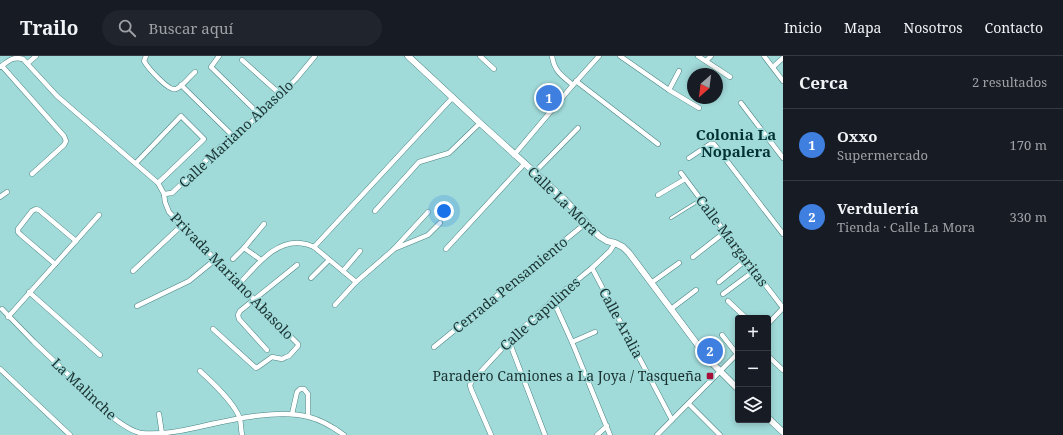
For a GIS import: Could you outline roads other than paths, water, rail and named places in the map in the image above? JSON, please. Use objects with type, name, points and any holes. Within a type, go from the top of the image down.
[{"type":"street","points":[[32,174],[64,145],[66,141],[64,136],[1,66],[12,58],[17,57],[28,63],[36,56]]},
{"type":"street","points":[[146,56],[144,61],[147,65],[167,86],[172,89],[175,89],[181,85],[195,72]]},
{"type":"street","points":[[219,56],[211,67],[260,115]]},
{"type":"street","name":"Calle Mariano Abasolo","points":[[164,194],[172,193],[219,148],[260,115],[296,79],[315,56]]},
{"type":"street","points":[[480,56],[494,70]]},
{"type":"street","points":[[552,56],[553,65],[560,74],[658,144]]},
{"type":"street","points":[[514,154],[599,56]]},
{"type":"street","points":[[620,56],[668,90],[699,108]]},
{"type":"street","points":[[698,56],[730,77]]},
{"type":"street","points":[[706,61],[711,56]]},
{"type":"street","points":[[764,56],[783,82]]},
{"type":"street","name":"Calle La Mora","points":[[411,57],[480,123],[564,199],[599,236],[607,241],[623,247],[629,253],[709,360],[736,387]]},
{"type":"street","points":[[773,67],[783,58]]},
{"type":"street","points":[[242,60],[280,94]]},
{"type":"street","name":"Privada Mariano Abasolo","points":[[28,63],[57,96],[158,183],[164,194],[169,212],[298,344],[298,346],[289,356],[282,359],[272,357],[256,368],[213,329]]},
{"type":"street","points":[[668,90],[679,71]]},
{"type":"street","points":[[181,85],[233,136]]},
{"type":"street","points":[[314,247],[453,97]]},
{"type":"street","points":[[741,102],[783,158]]},
{"type":"street","points":[[136,163],[181,116],[204,139],[158,183]]},
{"type":"street","points":[[375,211],[419,162],[449,153],[480,123]]},
{"type":"street","points":[[535,172],[578,128]]},
{"type":"street","points":[[689,158],[710,144],[714,144],[783,234]]},
{"type":"street","points":[[446,249],[525,164]]},
{"type":"street","name":"Calle Margaritas","points":[[681,173],[783,308]]},
{"type":"street","points":[[658,195],[686,179]]},
{"type":"street","points":[[0,197],[7,192]]},
{"type":"street","points":[[55,264],[18,232],[18,229],[32,211],[36,209],[39,210],[76,241]]},
{"type":"street","points":[[335,305],[356,282],[393,250],[428,212]]},
{"type":"street","points":[[8,317],[99,215]]},
{"type":"street","points":[[393,250],[428,235],[440,223]]},
{"type":"street","name":"Cerrada Pensamiento","points":[[434,347],[586,223]]},
{"type":"street","points":[[234,259],[264,224]]},
{"type":"street","points":[[133,271],[182,225]]},
{"type":"street","points":[[693,258],[725,232]]},
{"type":"street","points":[[239,284],[261,260],[279,247],[292,243],[305,244],[314,247],[356,282]]},
{"type":"street","name":"Calle Capulines","points":[[491,435],[470,384],[508,341],[592,268],[610,251],[615,243]]},
{"type":"street","points":[[244,248],[261,260]]},
{"type":"street","points":[[343,271],[360,251]]},
{"type":"street","points":[[137,306],[189,281],[216,259]]},
{"type":"street","points":[[311,278],[329,260]]},
{"type":"street","points":[[719,282],[746,260]]},
{"type":"street","points":[[651,282],[679,263]]},
{"type":"street","points":[[267,350],[239,319],[238,315],[240,311],[254,299],[297,265]]},
{"type":"street","name":"Calle Aralia","points":[[592,268],[672,420]]},
{"type":"street","points":[[723,294],[754,271]]},
{"type":"street","points":[[671,309],[696,290]]},
{"type":"street","points":[[30,292],[100,355]]},
{"type":"street","points":[[554,300],[610,435]]},
{"type":"street","points":[[728,300],[743,315]]},
{"type":"street","points":[[771,321],[783,308]]},
{"type":"street","name":"La Malinche","points":[[2,309],[8,317],[116,420],[139,433],[152,435],[176,434],[240,419],[272,414],[292,414],[308,416],[318,420],[344,435]]},
{"type":"street","points":[[572,342],[595,332]]},
{"type":"street","points":[[722,335],[735,351]]},
{"type":"street","points":[[508,341],[545,435]]},
{"type":"street","points":[[657,435],[735,357]]},
{"type":"street","points":[[771,359],[783,370]]},
{"type":"street","points":[[0,369],[70,435]]},
{"type":"street","points":[[200,370],[225,396],[240,419],[242,435]]},
{"type":"street","points":[[292,414],[297,392],[304,389],[308,394],[308,416]]},
{"type":"street","points":[[689,404],[720,435]]},
{"type":"street","points":[[159,414],[162,434]]},
{"type":"street","points":[[771,421],[783,432]]},
{"type":"street","points":[[597,435],[606,426]]},
{"type":"lane","points":[[671,218],[701,200]]},
{"type":"place","name":"Oxxo","points":[[549,98]]},
{"type":"place","name":"Verdulería","points":[[710,351]]},
{"type":"place","name":"Paradero Camiones a La Joya / Tasqueña","points":[[710,376]]},
{"type":"district","name":"Colonia La Nopalera","points":[[736,144]]}]
